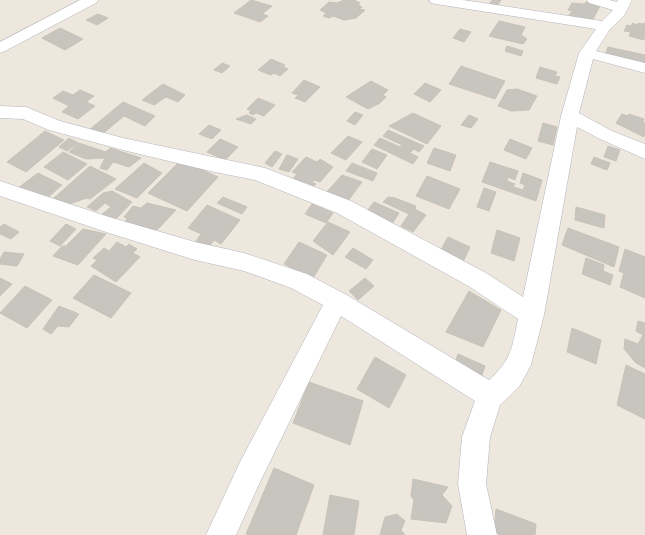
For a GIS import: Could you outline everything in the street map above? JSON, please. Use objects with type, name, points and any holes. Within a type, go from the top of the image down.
[{"type":"street","points":[[0,48],[90,0]]},
{"type":"street","points":[[436,0],[605,26]]},
{"type":"street","points":[[482,535],[472,484],[476,438],[480,421],[491,396],[510,378],[519,365],[532,315],[570,116],[587,53],[605,26],[619,13],[623,4],[594,0]]},
{"type":"street","points":[[587,53],[645,68]]},
{"type":"street","points":[[0,112],[26,113],[55,126],[123,144],[210,164],[258,173],[344,207],[478,280],[532,315]]},
{"type":"street","points":[[570,116],[606,135],[645,152]]},
{"type":"street","points":[[0,188],[109,225],[195,251],[251,265],[300,281],[337,301],[491,396]]},
{"type":"street","points":[[221,535],[250,472],[337,301]]},
{"type":"building","points":[[251,0],[272,6],[262,14],[268,16],[260,22],[234,13]]},
{"type":"building","points":[[344,0],[354,0],[360,3],[358,5],[362,7],[359,9],[365,10],[356,18],[344,20],[333,16],[329,18],[323,16],[326,13],[320,10],[329,2],[337,3]]},
{"type":"building","points":[[492,0],[501,0],[497,7],[489,5]]},
{"type":"building","points":[[586,2],[600,6],[593,19],[590,21],[568,17],[572,11],[568,10],[572,3],[585,4]]},
{"type":"building","points":[[98,14],[108,18],[97,25],[86,20]]},
{"type":"building","points":[[499,21],[525,27],[521,35],[527,39],[523,44],[489,36]]},
{"type":"building","points":[[632,23],[637,25],[638,23],[645,23],[644,40],[629,36],[631,32],[624,31],[627,25],[632,26]]},
{"type":"building","points":[[60,28],[83,39],[65,50],[42,38]]},
{"type":"building","points":[[460,29],[471,32],[464,42],[453,38]]},
{"type":"building","points":[[507,46],[523,51],[521,56],[505,51]]},
{"type":"building","points":[[608,47],[645,55],[645,66],[605,55]]},
{"type":"building","points":[[271,59],[285,65],[283,67],[288,69],[280,76],[274,73],[271,75],[258,70]]},
{"type":"building","points":[[222,63],[230,66],[222,73],[214,70]]},
{"type":"building","points":[[461,66],[505,81],[495,99],[449,84]]},
{"type":"building","points":[[540,67],[557,72],[555,76],[560,77],[557,84],[536,78]]},
{"type":"building","points":[[304,80],[320,87],[305,102],[295,98],[298,95],[292,93]]},
{"type":"building","points":[[371,81],[388,90],[383,95],[386,97],[380,103],[368,109],[346,97]]},
{"type":"building","points":[[425,83],[441,90],[430,102],[414,94]]},
{"type":"building","points":[[163,84],[185,95],[178,102],[166,97],[154,105],[142,100]]},
{"type":"building","points":[[517,89],[537,96],[529,110],[511,111],[498,106],[507,90]]},
{"type":"building","points":[[80,90],[94,96],[86,102],[95,106],[78,119],[62,112],[69,106],[53,98],[63,91],[73,95]]},
{"type":"building","points":[[258,98],[275,105],[264,116],[256,113],[253,115],[249,113],[251,111],[247,109]]},
{"type":"building","points":[[123,102],[155,116],[145,126],[124,116],[101,135],[89,130]]},
{"type":"building","points":[[355,112],[363,115],[355,125],[347,121]]},
{"type":"building","points":[[413,113],[441,126],[427,144],[389,126]]},
{"type":"building","points":[[622,114],[628,116],[629,114],[644,119],[644,137],[616,123]]},
{"type":"building","points":[[247,115],[256,119],[251,124],[236,119]]},
{"type":"building","points":[[469,115],[478,119],[471,128],[461,125]]},
{"type":"building","points":[[543,123],[557,127],[553,145],[538,141]]},
{"type":"building","points":[[209,125],[221,130],[212,139],[199,134]]},
{"type":"building","points":[[388,130],[424,146],[419,152],[414,149],[410,153],[418,157],[413,164],[374,145],[380,138],[400,147],[402,145],[383,136]]},
{"type":"building","points":[[45,131],[64,140],[26,172],[7,162]]},
{"type":"building","points":[[348,136],[362,142],[346,160],[331,153]]},
{"type":"building","points":[[69,138],[78,143],[67,151],[59,147]]},
{"type":"building","points":[[220,139],[238,147],[225,160],[207,152]]},
{"type":"building","points":[[510,139],[532,148],[526,159],[504,150]]},
{"type":"building","points":[[79,143],[106,152],[110,148],[141,158],[129,167],[113,162],[107,170],[100,168],[105,158],[86,159],[69,152]]},
{"type":"building","points":[[608,146],[620,150],[616,161],[604,157]]},
{"type":"building","points":[[434,148],[456,155],[450,171],[427,163]]},
{"type":"building","points":[[372,149],[387,155],[377,169],[362,162]]},
{"type":"building","points":[[275,151],[282,154],[272,167],[265,163]]},
{"type":"building","points":[[63,152],[87,164],[68,180],[44,167]]},
{"type":"building","points":[[287,155],[298,159],[289,172],[279,169]]},
{"type":"building","points":[[306,157],[317,162],[320,159],[333,167],[320,182],[314,180],[312,182],[316,184],[314,186],[305,182],[301,186],[291,181],[297,174],[292,172]]},
{"type":"building","points":[[594,157],[610,163],[607,170],[591,164]]},
{"type":"building","points":[[181,160],[218,177],[187,211],[148,193]]},
{"type":"building","points":[[490,162],[518,171],[515,180],[508,177],[507,181],[515,184],[513,187],[523,190],[525,185],[520,183],[523,173],[542,180],[536,201],[482,182]]},
{"type":"building","points":[[144,163],[162,173],[137,198],[115,189]]},
{"type":"building","points":[[352,163],[377,173],[373,181],[346,171]]},
{"type":"building","points":[[90,166],[116,179],[90,199],[87,198],[66,205],[54,198]]},
{"type":"building","points":[[38,173],[62,185],[45,200],[18,188]]},
{"type":"building","points":[[342,175],[362,182],[345,205],[324,195]]},
{"type":"building","points":[[427,176],[460,189],[449,209],[416,196]]},
{"type":"building","points":[[484,188],[496,192],[489,211],[477,207]]},
{"type":"building","points":[[112,191],[132,202],[114,221],[101,215],[111,207],[105,203],[96,211],[87,207],[103,193]]},
{"type":"building","points":[[223,197],[247,207],[242,214],[217,203]]},
{"type":"building","points":[[388,197],[416,206],[415,209],[426,215],[413,232],[401,226],[409,214],[383,202]]},
{"type":"building","points":[[374,202],[399,213],[392,224],[366,212]]},
{"type":"building","points":[[147,203],[176,210],[157,230],[125,223],[127,218],[124,217],[133,206],[141,208]]},
{"type":"building","points":[[312,204],[333,213],[326,223],[305,214]]},
{"type":"building","points":[[207,205],[240,220],[221,244],[214,240],[209,247],[194,244],[201,234],[188,228]]},
{"type":"building","points":[[576,207],[605,215],[604,228],[575,220]]},
{"type":"building","points":[[328,222],[350,232],[333,255],[313,241]]},
{"type":"building","points":[[4,224],[19,232],[11,239],[0,234],[0,227]]},
{"type":"building","points":[[66,224],[76,229],[60,246],[50,241]]},
{"type":"building","points":[[568,228],[619,247],[614,267],[562,245]]},
{"type":"building","points":[[83,229],[106,234],[78,265],[53,256],[62,246],[66,246]]},
{"type":"building","points":[[497,230],[520,238],[514,261],[491,253]]},
{"type":"building","points":[[448,237],[470,247],[461,266],[438,255]]},
{"type":"building","points":[[117,242],[126,247],[129,244],[137,249],[133,253],[140,257],[116,282],[91,266],[97,260],[93,258],[104,248],[109,251]]},
{"type":"building","points":[[299,242],[327,255],[313,278],[284,264]]},
{"type":"building","points":[[353,248],[373,260],[366,269],[345,257]]},
{"type":"building","points":[[625,249],[645,257],[645,298],[620,287],[624,273],[619,271]]},
{"type":"building","points":[[4,252],[24,254],[17,266],[0,264],[0,259]]},
{"type":"building","points":[[586,258],[604,265],[603,271],[613,275],[610,285],[582,274]]},
{"type":"building","points":[[94,275],[131,293],[111,318],[73,298]]},
{"type":"building","points":[[0,278],[12,284],[0,296]]},
{"type":"building","points":[[365,278],[374,286],[358,300],[349,291]]},
{"type":"building","points":[[25,286],[52,300],[27,328],[0,313]]},
{"type":"building","points":[[469,291],[501,310],[483,347],[446,332]]},
{"type":"building","points":[[59,306],[79,314],[69,327],[58,326],[51,334],[43,329]]},
{"type":"building","points":[[638,321],[645,323],[645,368],[636,363],[624,349],[625,339],[638,344],[643,335],[636,331]]},
{"type":"building","points":[[572,328],[601,340],[596,364],[567,352]]},
{"type":"building","points":[[458,354],[485,366],[481,378],[454,366]]},
{"type":"building","points":[[375,357],[406,375],[389,408],[357,389]]},
{"type":"building","points":[[626,365],[645,374],[645,419],[617,405]]},
{"type":"building","points":[[309,382],[363,401],[350,445],[293,423]]},
{"type":"building","points":[[274,468],[314,485],[296,535],[248,535],[246,534]]},
{"type":"building","points":[[413,479],[448,487],[442,495],[452,506],[446,523],[411,519],[414,500],[411,496]]},
{"type":"building","points":[[330,495],[359,501],[354,535],[323,535]]},
{"type":"building","points":[[496,509],[536,524],[535,535],[501,535],[494,532]]},
{"type":"building","points":[[397,514],[405,521],[401,530],[405,535],[380,535],[385,517]]}]
